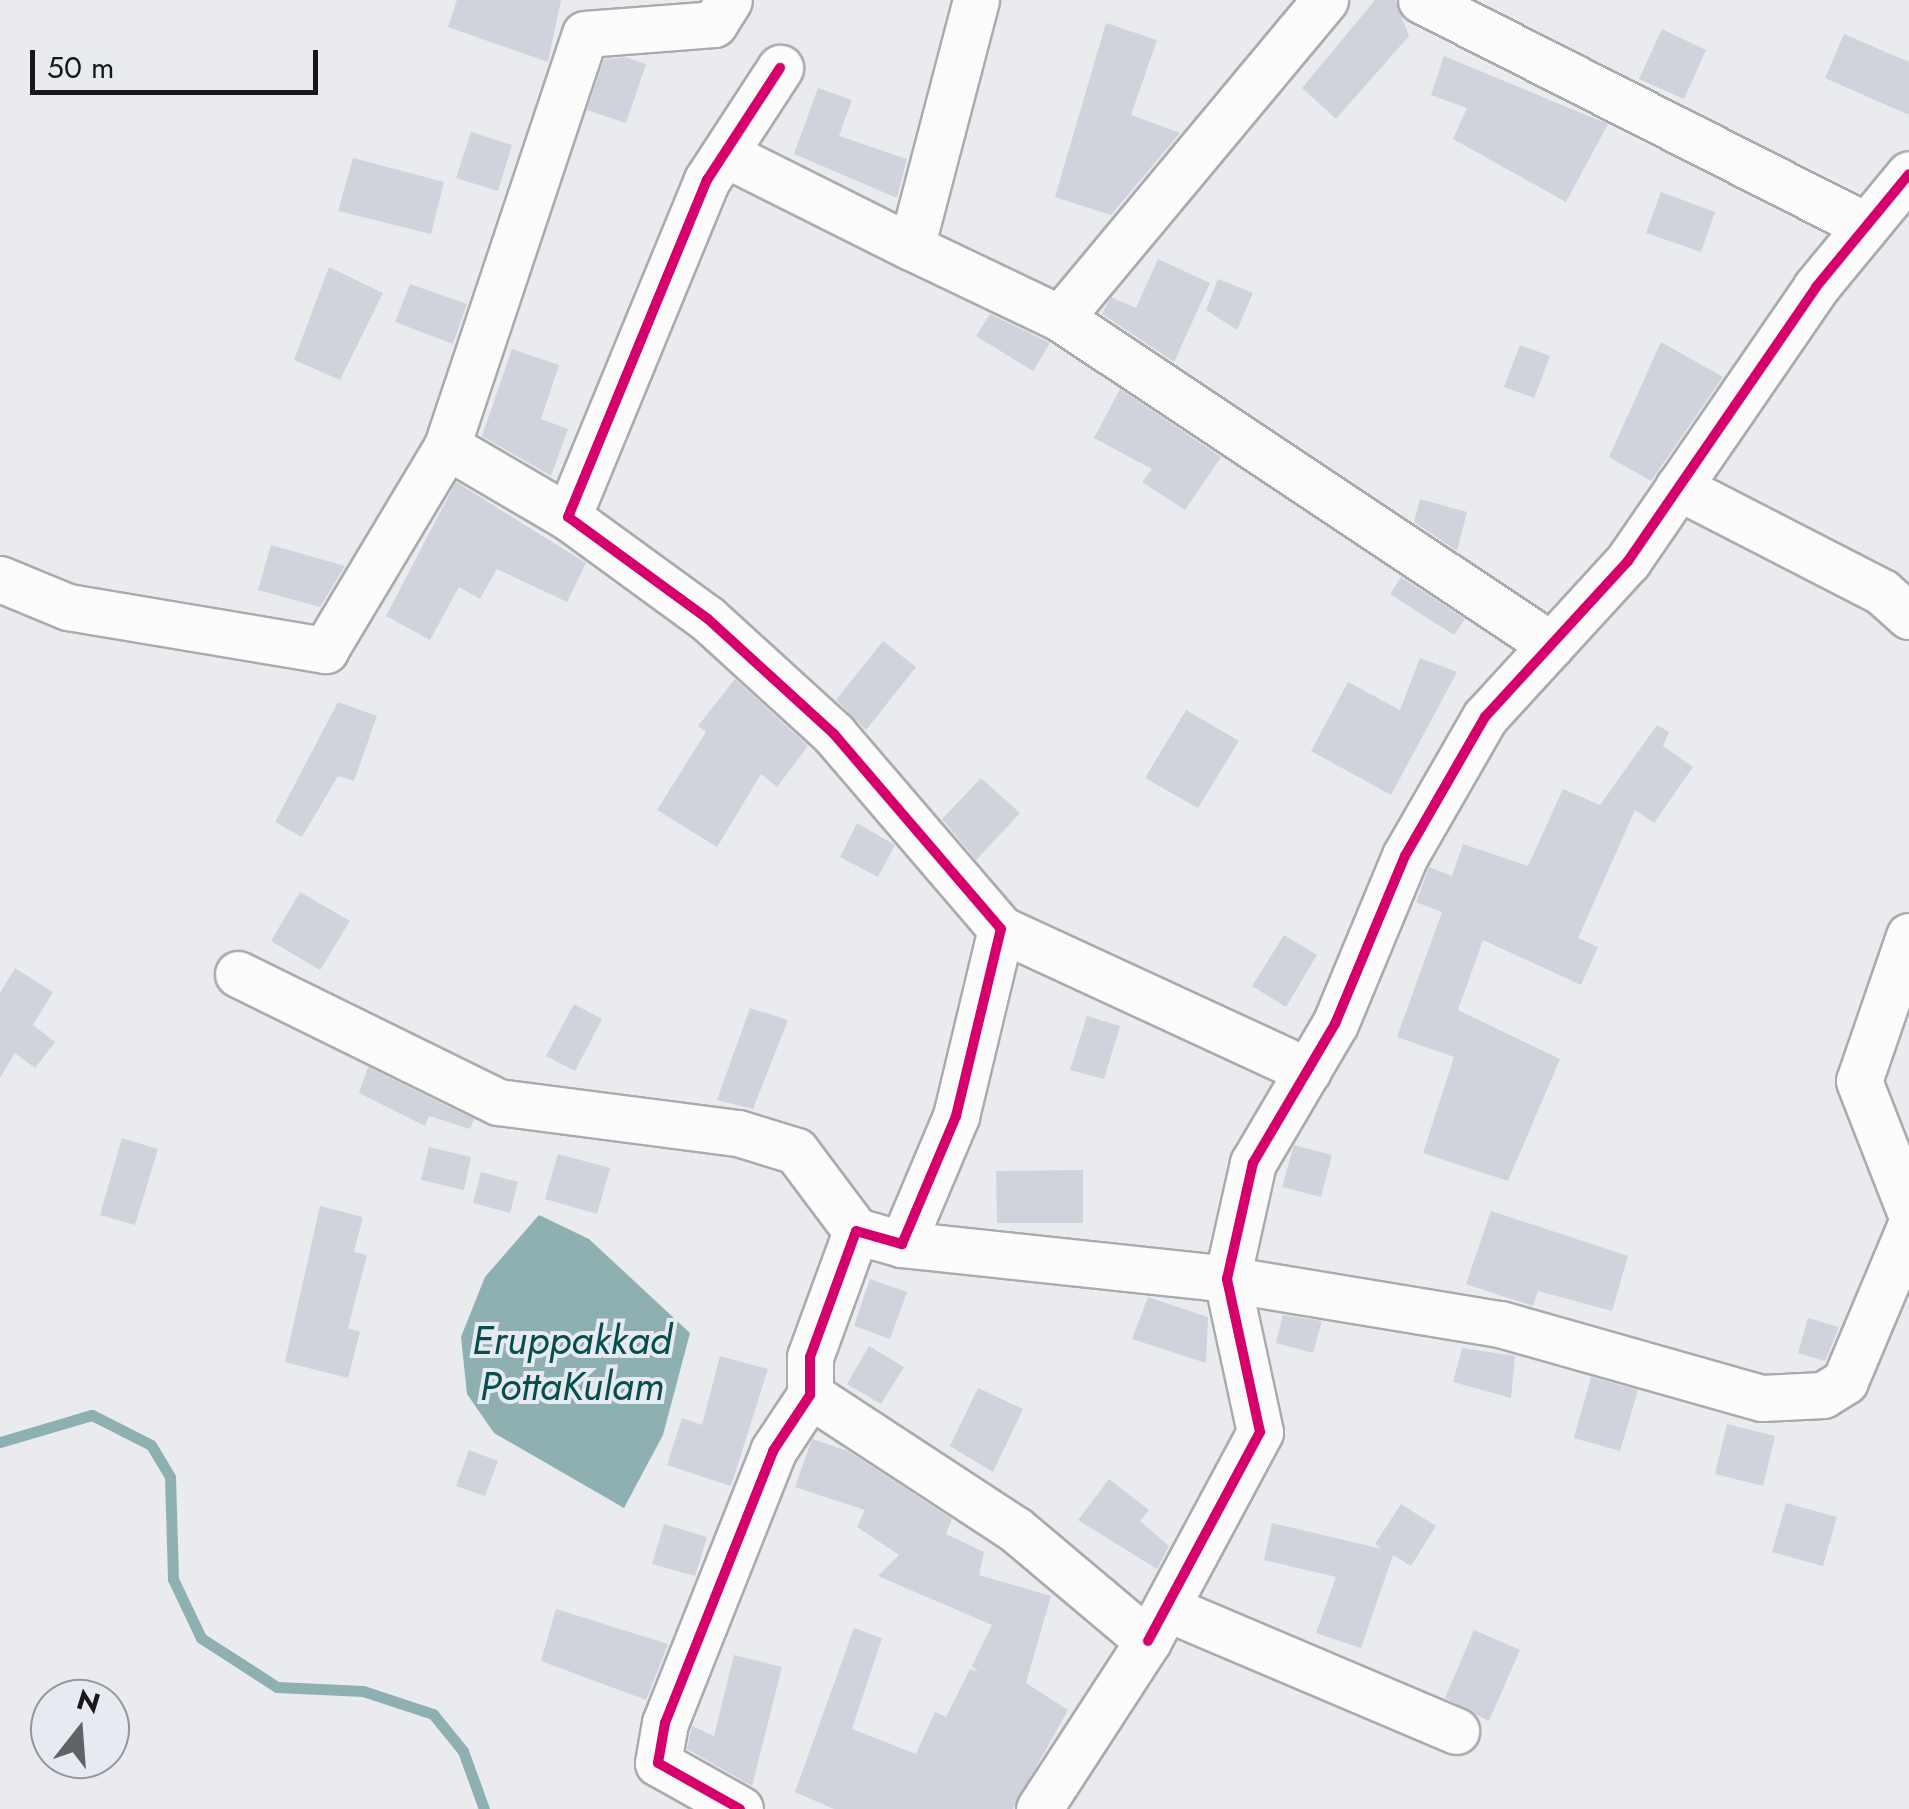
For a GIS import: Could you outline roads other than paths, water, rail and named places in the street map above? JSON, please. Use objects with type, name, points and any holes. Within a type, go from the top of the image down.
[{"type":"street","points":[[0,579],[68,606],[325,650],[447,446],[585,34],[714,24],[729,0]]},
{"type":"street","points":[[911,247],[976,0]]},
{"type":"street","points":[[1060,318],[1325,0]]},
{"type":"street","points":[[1421,0],[1866,226]]},
{"type":"street","points":[[568,516],[724,154],[780,68]]},
{"type":"street","points":[[724,154],[1060,318],[1552,644]]},
{"type":"street","points":[[1039,1809],[1158,1625],[1260,1432],[1228,1280],[1253,1162],[1308,1071],[1414,841],[1485,717],[1552,644],[1678,487],[1866,226],[1909,174]]},
{"type":"street","points":[[447,446],[568,516],[708,619],[834,734],[1001,929],[1308,1071]]},
{"type":"street","points":[[1678,487],[1882,592],[1909,616]]},
{"type":"street","points":[[902,1244],[956,1116],[1001,929]]},
{"type":"street","points":[[1909,936],[1859,1081],[1909,1209]]},
{"type":"street","points":[[238,974],[498,1102],[738,1133],[796,1151],[856,1231],[902,1244],[1228,1280],[1500,1324],[1762,1398],[1823,1395],[1845,1380],[1872,1330],[1909,1228]]},
{"type":"street","points":[[740,1809],[658,1763],[665,1722],[774,1451],[810,1395],[810,1357],[856,1231]]},
{"type":"street","points":[[810,1395],[1158,1625],[1456,1731]]},
{"type":"water","name":"Eruppakkad PottaKulam","points":[[539,1215],[589,1239],[690,1333],[663,1435],[624,1508],[494,1433],[467,1394],[461,1337],[485,1277]]},
{"type":"waterway","points":[[0,1442],[92,1415],[151,1445],[170,1477],[173,1579],[201,1638],[277,1687],[363,1691],[433,1714],[463,1751],[484,1809]]}]
